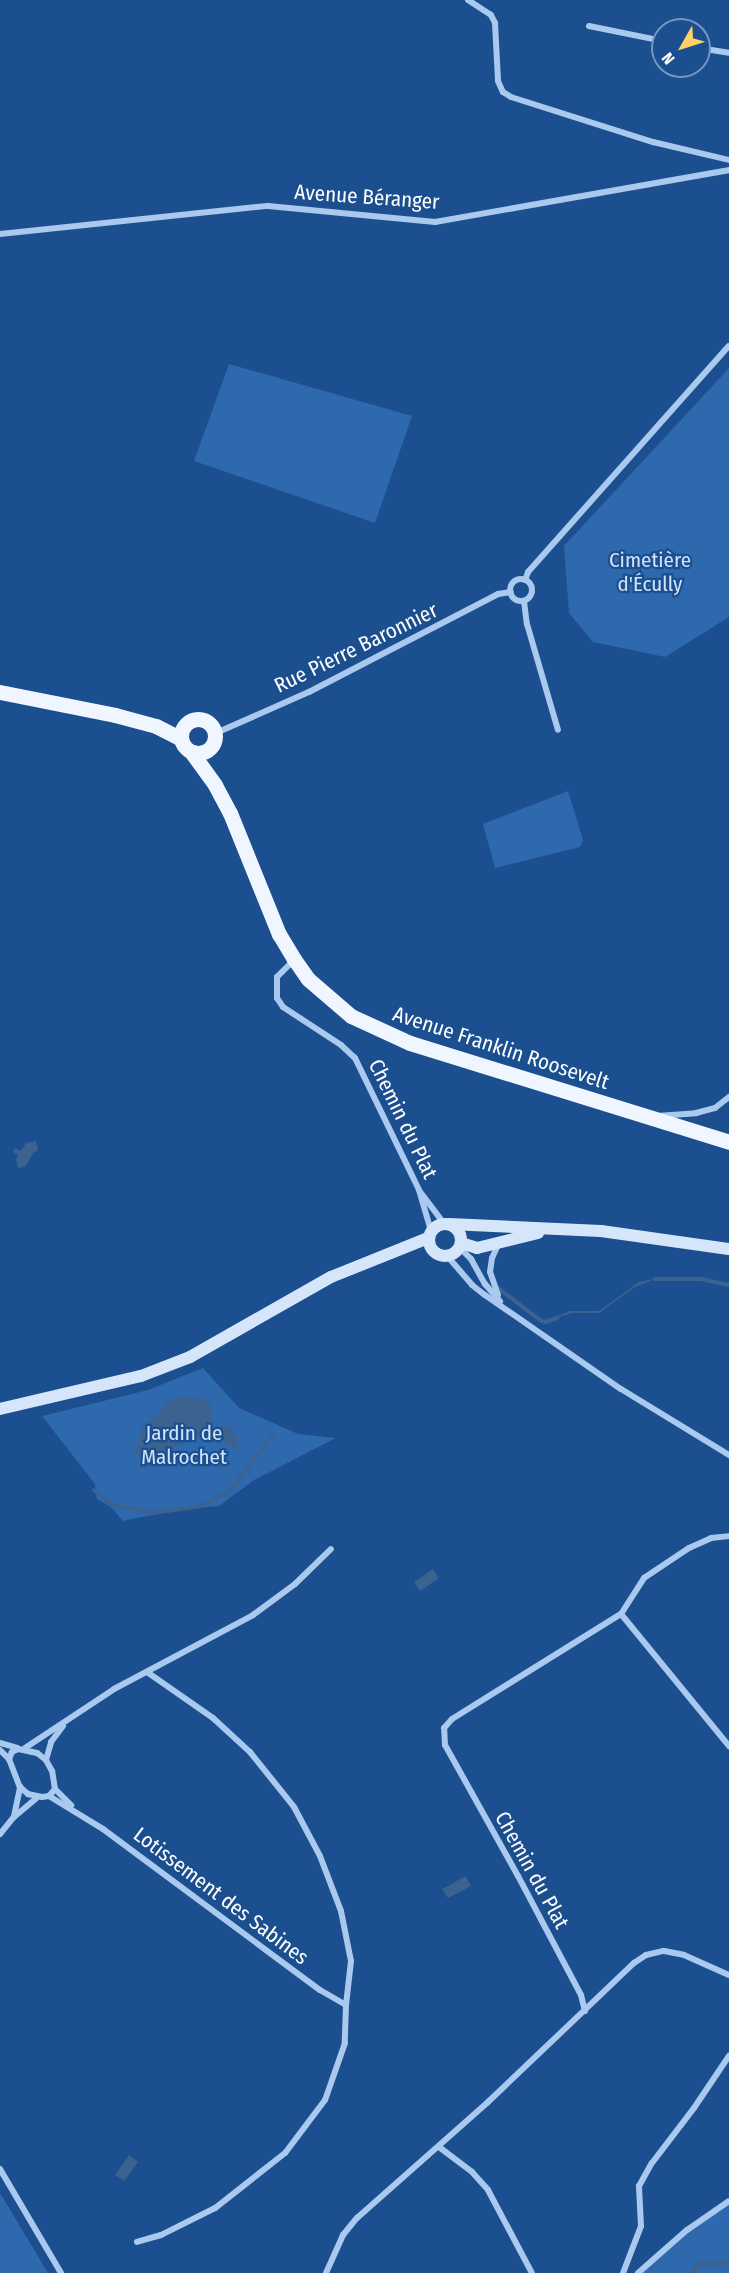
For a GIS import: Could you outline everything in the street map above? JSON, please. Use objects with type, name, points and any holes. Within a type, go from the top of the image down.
[{"type":"main road","points":[[0,692],[115,715],[156,726],[181,739],[192,753],[203,753],[214,740],[210,722],[204,719],[198,718],[187,723],[156,726]]},
{"type":"main road","points":[[181,739],[187,723]]},
{"type":"main road","name":"Avenue Franklin Roosevelt","points":[[214,740],[215,785]]},
{"type":"main road","name":"Avenue Franklin Roosevelt","points":[[192,753],[215,785],[243,841],[279,934],[294,959],[308,979],[351,1016],[384,1033],[729,1142]]},
{"type":"main road","points":[[446,1224],[457,1229],[460,1245]]},
{"type":"main road","points":[[0,1409],[141,1376],[190,1357],[332,1276],[430,1239],[446,1224],[601,1231],[729,1249]]},
{"type":"main road","points":[[460,1245],[477,1248],[553,1230]]},
{"type":"main road","points":[[430,1239],[438,1255],[448,1257],[460,1245]]},
{"type":"street","points":[[468,0],[491,15],[495,23],[498,81],[503,92],[511,97],[653,142],[729,160]]},
{"type":"street","points":[[589,26],[651,39]]},
{"type":"street","points":[[711,50],[729,53]]},
{"type":"street","name":"Avenue Béranger","points":[[0,234],[268,206],[435,222],[729,170]]},
{"type":"street","points":[[525,580],[528,572],[729,346]]},
{"type":"street","points":[[525,600],[516,599],[511,592],[516,581],[525,580],[531,585],[532,592],[525,600],[527,624],[558,730]]},
{"type":"street","name":"Rue Pierre Baronnier","points":[[214,740],[498,594],[511,592]]},
{"type":"street","name":"Chemin du Plat","points":[[294,959],[278,977],[277,998],[283,1007],[341,1045],[355,1058],[419,1190],[430,1239]]},
{"type":"street","points":[[651,1118],[667,1113],[696,1113],[715,1108],[729,1097]]},
{"type":"street","points":[[419,1190],[446,1224]]},
{"type":"street","points":[[500,1243],[492,1258],[490,1277],[509,1310]]},
{"type":"street","points":[[460,1245],[471,1259],[484,1284],[509,1310]]},
{"type":"street","points":[[448,1257],[472,1285],[621,1389],[729,1455]]},
{"type":"street","name":"Chemin du Plat","points":[[585,2011],[581,1995],[445,1745],[442,1735],[446,1724],[452,1719],[621,1614],[644,1578],[689,1548],[711,1538],[729,1536]]},
{"type":"street","points":[[9,1759],[12,1752],[65,1723],[114,1689],[253,1615],[295,1584],[331,1549]]},
{"type":"street","points":[[621,1614],[729,1746]]},
{"type":"street","points":[[136,2242],[162,2235],[215,2208],[285,2153],[325,2100],[345,2043],[351,1961],[341,1911],[320,1856],[294,1807],[250,1752],[213,1718],[147,1671]]},
{"type":"street","points":[[0,1743],[36,1752],[46,1760],[51,1742],[65,1723]]},
{"type":"street","points":[[0,1750],[9,1759],[20,1787],[14,1817]]},
{"type":"street","name":"Lotissement des Sabines","points":[[46,1760],[55,1780],[55,1789],[78,1811],[320,1990],[346,2005]]},
{"type":"street","points":[[20,1787],[37,1798]]},
{"type":"street","points":[[0,1834],[14,1817],[37,1798],[49,1796],[55,1789]]},
{"type":"street","name":"Lotissement des Sabines","points":[[49,1796],[78,1811]]},
{"type":"street","points":[[326,2273],[350,2225],[439,2147],[634,1963],[656,1952],[684,1955],[729,1975]]},
{"type":"street","points":[[623,2273],[641,2226],[639,2186],[652,2163],[694,2108],[729,2056]]},
{"type":"street","points":[[439,2147],[472,2172],[488,2190],[532,2273]]},
{"type":"street","points":[[0,2169],[61,2273]]},
{"type":"street","points":[[638,2273],[687,2230],[729,2201]]},
{"type":"green space","points":[[229,364],[412,416],[375,523],[194,461]]},
{"type":"green space","name":"Cimetière d'Écully","points":[[729,368],[729,617],[665,657],[593,642],[569,613],[564,546]]},
{"type":"green space","points":[[568,791],[583,840],[580,847],[495,868],[483,824]]},
{"type":"green space","name":"Jardin de Malrochet","points":[[203,1368],[239,1408],[298,1434],[336,1438],[254,1480],[219,1506],[170,1511],[123,1521],[112,1508],[97,1499],[95,1484],[42,1416],[148,1390]]},
{"type":"green space","points":[[0,2193],[48,2273],[0,2273]]},
{"type":"green space","points":[[729,2203],[729,2273],[640,2273],[688,2232]]},
{"type":"shaded area","points":[[36,1141],[38,1151],[34,1152],[25,1167],[18,1168],[16,1159],[18,1155],[13,1152],[15,1148],[21,1151],[26,1143]]},
{"type":"shaded area","points":[[658,1278],[635,1287],[599,1313],[574,1313],[553,1318],[570,1311],[599,1311],[639,1282]]},
{"type":"shaded area","points":[[187,1396],[204,1399],[211,1405],[212,1418],[208,1427],[229,1426],[239,1438],[236,1450],[211,1433],[153,1455],[140,1458],[135,1455],[142,1428],[163,1410],[163,1403]]},
{"type":"shaded area","points":[[433,1569],[439,1578],[420,1591],[414,1582]]},
{"type":"shaded area","points":[[466,1876],[471,1886],[448,1898],[442,1889]]},
{"type":"shaded area","points":[[129,2155],[138,2162],[124,2181],[115,2175]]},
{"type":"waterway","points":[[655,1279],[701,1279],[729,1285]]},
{"type":"waterway","points":[[498,1288],[540,1320],[545,1322],[557,1318]]},
{"type":"waterway","points":[[94,1490],[112,1505],[153,1513],[201,1506],[228,1493],[273,1435]]},
{"type":"waterway","points":[[693,2273],[696,2266],[722,2263],[729,2259]]}]
